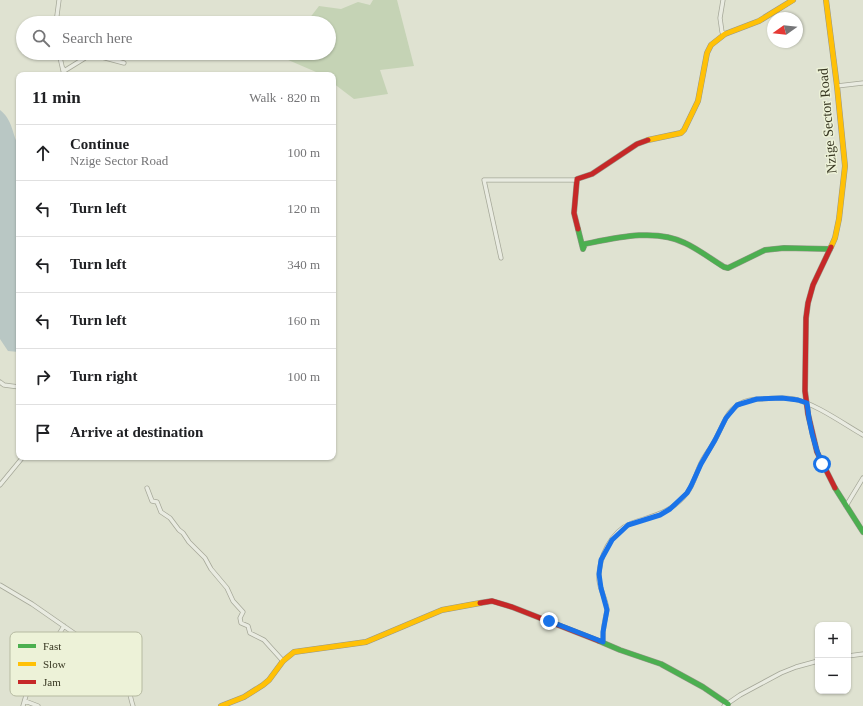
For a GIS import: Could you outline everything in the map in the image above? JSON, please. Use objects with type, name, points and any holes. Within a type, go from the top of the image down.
[{"type":"street","points":[[57,16],[59,0]]},
{"type":"street","points":[[723,0],[720,22],[722,32],[725,34]]},
{"type":"street","points":[[501,258],[484,180],[576,180],[592,174],[644,141],[681,133],[684,130],[698,101],[709,48],[714,41],[725,34],[759,21],[793,0]]},
{"type":"street","name":"Nzige Sector Road","points":[[826,0],[845,166],[839,219],[830,249],[814,284],[808,303],[806,318],[806,391],[817,452],[822,464],[846,506],[863,532]]},
{"type":"street","points":[[61,60],[64,72]]},
{"type":"street","points":[[63,68],[64,71],[82,60]]},
{"type":"street","points":[[110,60],[124,63]]},
{"type":"street","points":[[837,86],[863,83]]},
{"type":"street","points":[[576,180],[574,213],[583,249],[585,244],[612,237],[643,235],[668,237],[684,242],[728,268],[765,250],[784,248],[830,249]]},
{"type":"street","points":[[0,382],[3,385],[16,387]]},
{"type":"street","points":[[603,642],[603,632],[607,610],[599,574],[601,560],[612,540],[628,525],[660,515],[670,509],[687,493],[726,418],[737,405],[757,399],[782,398],[798,400],[807,403],[863,435]]},
{"type":"street","points":[[0,485],[21,460]]},
{"type":"street","points":[[846,506],[863,478]]},
{"type":"street","points":[[147,488],[152,500],[157,502],[161,512],[170,518],[179,530],[184,533],[189,542],[205,558],[211,569],[227,588],[233,601],[242,612],[240,618],[241,623],[248,626],[250,632],[264,640],[283,661]]},
{"type":"street","points":[[0,585],[32,604],[74,632]]},
{"type":"street","points":[[221,706],[244,697],[263,685],[269,680],[283,661],[294,652],[366,642],[442,610],[492,601],[512,607],[620,650],[661,664],[703,687],[726,705],[781,673],[815,662]]},
{"type":"street","points":[[60,632],[64,626]]},
{"type":"street","points":[[851,656],[863,654]]},
{"type":"street","points":[[23,706],[26,696]]},
{"type":"street","points":[[131,696],[133,706]]},
{"type":"street","points":[[25,701],[38,706]]},
{"type":"green space","points":[[373,0],[397,0],[414,66],[380,70],[388,94],[354,99],[336,85],[336,72],[316,72],[288,60],[336,60],[336,16],[311,16],[319,6],[341,9],[358,2],[370,5]]},
{"type":"shaded area","points":[[0,110],[10,123],[16,139],[16,352],[8,351],[0,339]]},
{"type":"traffic: fast","points":[[578,229],[583,249],[585,244],[609,239],[649,235],[661,236],[674,238],[685,243],[728,268],[765,250],[784,248],[830,249]]},
{"type":"traffic: fast","points":[[835,488],[863,532]]},
{"type":"traffic: fast","points":[[599,641],[661,664],[703,687],[728,704]]},
{"type":"traffic: slow","points":[[648,140],[681,133],[684,130],[698,101],[707,53],[711,45],[725,34],[759,21],[793,0]]},
{"type":"traffic: slow","points":[[826,0],[845,166],[839,219],[835,238],[831,247]]},
{"type":"traffic: slow","points":[[221,706],[244,697],[263,685],[269,680],[283,661],[294,652],[366,642],[442,610],[480,603]]},
{"type":"traffic: jam","points":[[578,229],[574,213],[577,179],[592,174],[637,144],[648,140]]},
{"type":"traffic: jam","points":[[831,247],[813,285],[808,303],[806,318],[805,391],[808,414],[817,452],[835,488]]},
{"type":"traffic: jam","points":[[480,603],[492,601],[512,607],[599,641]]},
{"type":"route","points":[[549,621],[603,642],[603,632],[607,610],[599,580],[599,574],[601,560],[606,549],[622,529],[633,523],[660,515],[674,506],[687,493],[726,418],[731,410],[737,405],[745,401],[757,399],[782,398],[792,398],[807,403],[812,434],[822,464]]}]
